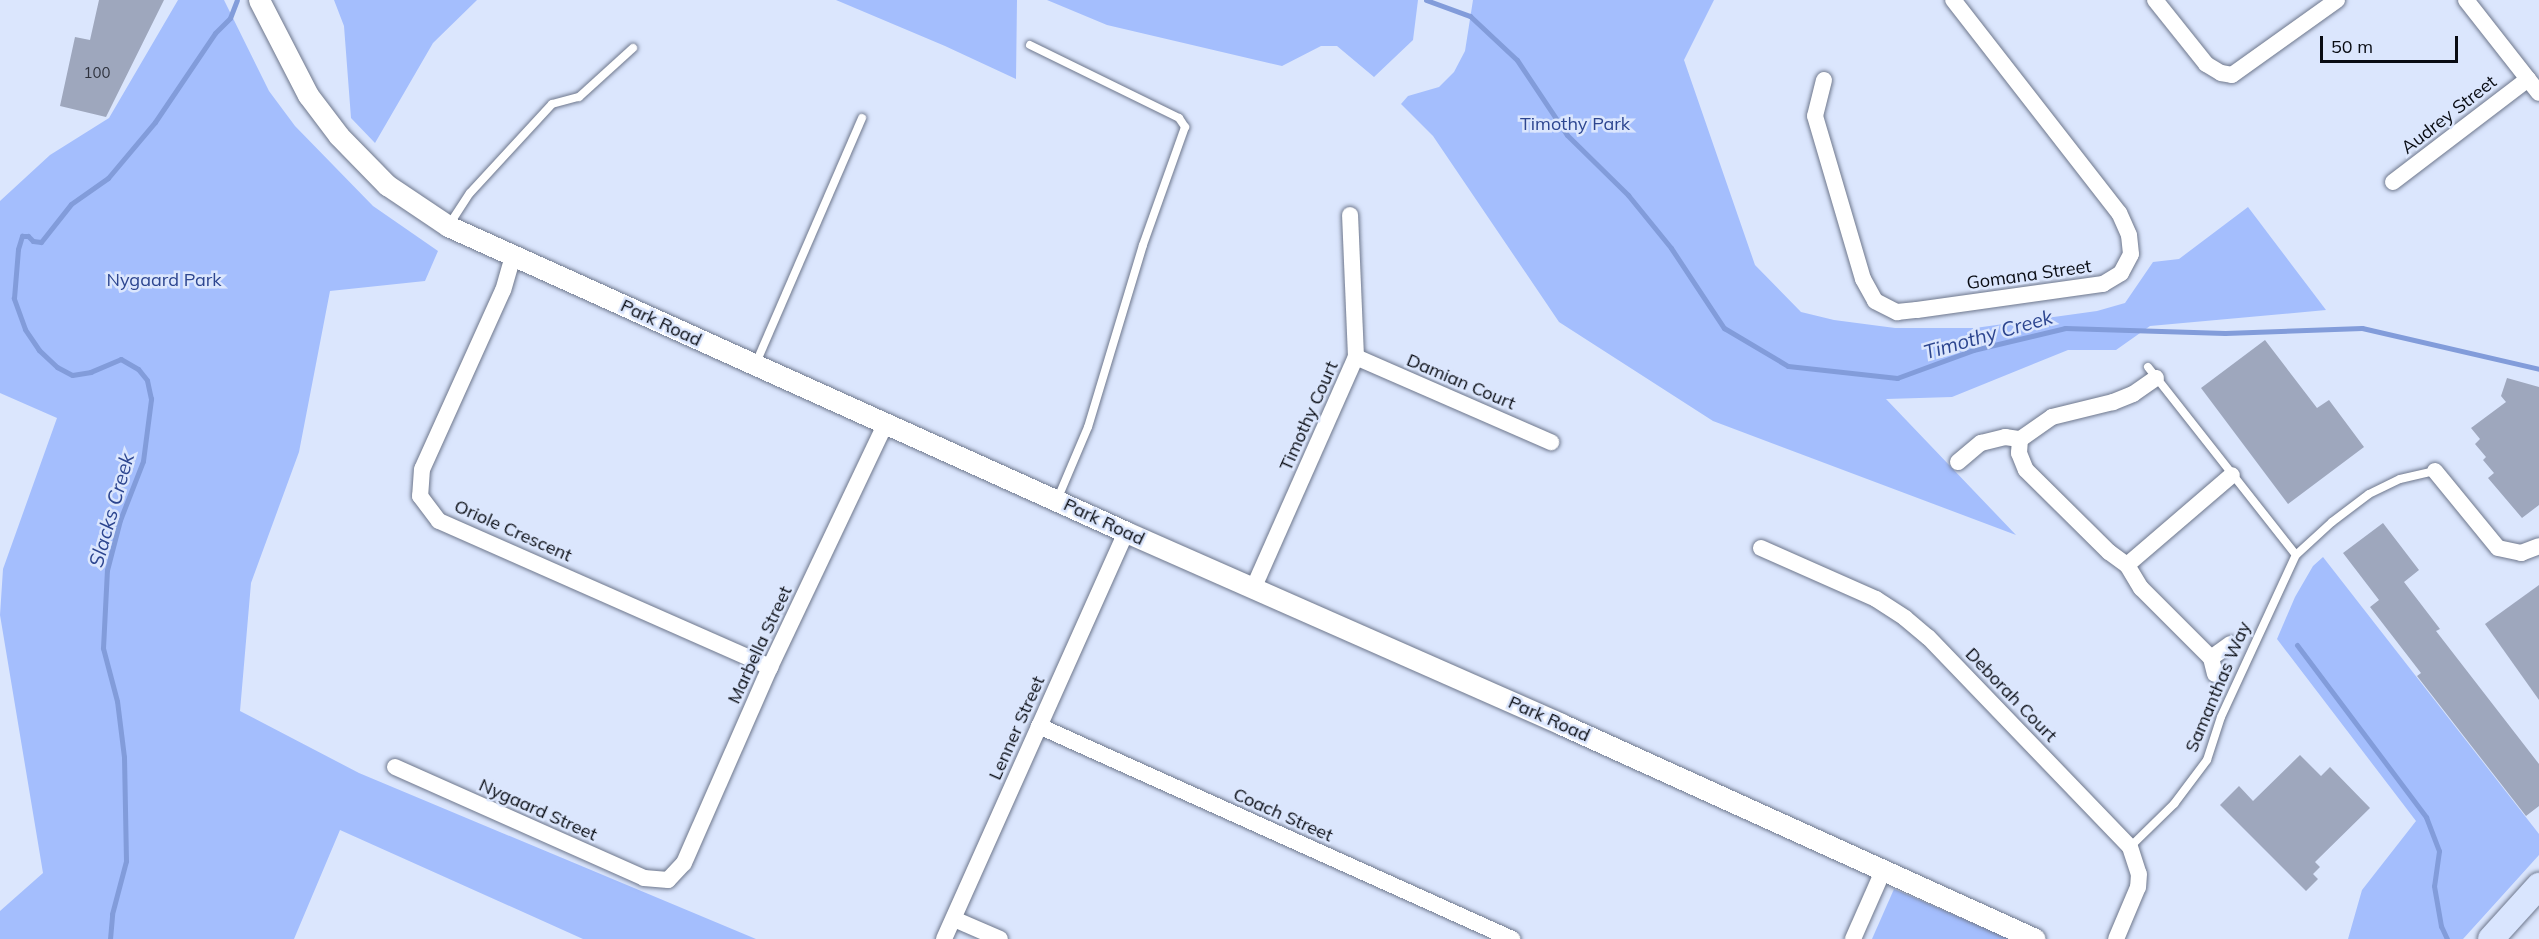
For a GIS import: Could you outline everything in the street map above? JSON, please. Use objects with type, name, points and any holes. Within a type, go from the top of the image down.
[{"type":"main road","points":[[2491,939],[2539,886]]},
{"type":"street","name":"Gomana Street","points":[[1824,80],[1815,116],[1863,279],[1875,301],[1897,312],[1917,310],[2103,284],[2121,273],[2131,255],[2129,235],[2119,213],[1953,0]]},
{"type":"street","points":[[2155,0],[2206,64],[2221,73],[2232,75],[2326,3]]},
{"type":"street","points":[[2466,0],[2539,93]]},
{"type":"street","name":"Park Road","points":[[260,2],[308,95],[339,135],[387,185],[448,226],[885,425],[1561,724],[2035,939]]},
{"type":"street","name":"Audrey Street","points":[[2393,182],[2528,79]]},
{"type":"street","name":"Timothy Court","points":[[1253,589],[1356,357],[1350,214]]},
{"type":"street","name":"Oriole Crescent","points":[[513,256],[503,290],[422,469],[420,496],[440,521],[770,667]]},
{"type":"street","name":"Damian Court","points":[[1356,357],[1551,442]]},
{"type":"street","points":[[1958,462],[1981,443],[2005,437],[2020,439],[2052,417],[2113,402],[2133,394],[2152,372]]},
{"type":"street","name":"Marbella Street","points":[[668,880],[684,863],[770,667],[885,425]]},
{"type":"street","points":[[2020,439],[2019,453],[2026,470],[2109,552],[2127,565],[2141,588],[2213,666],[2230,644]]},
{"type":"street","points":[[2435,471],[2491,543],[2512,553],[2530,552],[2539,546]]},
{"type":"street","points":[[2127,565],[2232,475]]},
{"type":"street","name":"Lenner Street","points":[[944,939],[1126,532]]},
{"type":"street","name":"Deborah Court","points":[[1761,548],[1876,599],[1905,618],[1928,637],[2130,846],[2139,874],[2138,887],[2116,939]]},
{"type":"street","name":"Coach Street","points":[[1039,726],[1512,939]]},
{"type":"street","name":"Nygaard Street","points":[[395,766],[644,878],[668,880]]},
{"type":"street","points":[[1853,939],[1883,872]]},
{"type":"street","points":[[954,918],[1000,939]]},
{"type":"lane","points":[[1030,45],[1179,118],[1185,128],[1143,245],[1088,428],[1057,500]]},
{"type":"lane","points":[[448,226],[470,194],[552,104],[579,97],[633,48]]},
{"type":"lane","points":[[754,366],[862,118]]},
{"type":"lane","points":[[2152,372],[2296,555]]},
{"type":"lane","name":"Samanthas Way","points":[[2130,846],[2174,804],[2203,767],[2221,717],[2296,555],[2332,522],[2369,494],[2400,479],[2435,471]]},
{"type":"green space","name":"Nygaard Park","points":[[178,0],[224,0],[269,91],[295,126],[373,206],[438,251],[425,281],[330,291],[299,452],[251,583],[240,711],[359,773],[756,939],[583,939],[340,830],[294,939],[0,939],[0,911],[43,873],[0,615],[3,569],[57,418],[0,393],[0,201],[50,155],[109,118]]},
{"type":"green space","points":[[334,0],[477,0],[433,43],[375,143],[351,118],[344,26]]},
{"type":"green space","points":[[836,0],[1017,0],[1016,79],[945,46]]},
{"type":"green space","points":[[1047,0],[1418,0],[1413,40],[1374,77],[1337,46],[1321,46],[1282,66],[1107,25]]},
{"type":"green space","name":"Timothy Park","points":[[1473,0],[1714,0],[1684,60],[1755,265],[1801,312],[1834,320],[1895,328],[1975,328],[2097,311],[2125,303],[2153,262],[2179,259],[2248,207],[2326,310],[2150,326],[2116,350],[2068,350],[1952,397],[1886,399],[2016,535],[1713,421],[1559,322],[1433,136],[1401,104],[1408,96],[1439,87],[1454,72],[1465,51]]},
{"type":"green space","points":[[2323,557],[2539,834],[2539,855],[2463,939],[2348,939],[2362,890],[2416,821],[2277,639],[2295,597],[2313,566]]},
{"type":"green space","points":[[1894,889],[2010,939],[1872,939]]},
{"type":"building","points":[[99,0],[164,0],[106,117],[60,106],[75,37],[90,40]]},
{"type":"building","points":[[2265,340],[2317,408],[2329,400],[2364,447],[2288,504],[2201,388]]},
{"type":"building","points":[[2507,378],[2539,387],[2539,505],[2522,518],[2488,478],[2494,473],[2483,460],[2486,457],[2475,444],[2480,439],[2471,428],[2506,402],[2501,396]]},
{"type":"building","points":[[2383,523],[2419,570],[2404,582],[2440,629],[2436,631],[2539,764],[2539,806],[2526,816],[2417,676],[2421,673],[2370,607],[2379,600],[2343,553]]},
{"type":"building","points":[[2539,585],[2539,700],[2485,624]]},
{"type":"building","points":[[2300,755],[2321,776],[2330,767],[2370,808],[2315,862],[2320,867],[2313,874],[2318,879],[2306,891],[2220,805],[2239,786],[2253,801]]},
{"type":"waterway","name":"Slacks Creek","points":[[110,939],[112,914],[126,861],[124,757],[117,701],[103,648],[107,570],[120,520],[143,461],[151,399],[147,380],[138,369],[121,359],[91,372],[72,375],[57,367],[39,350],[25,329],[14,298],[18,249],[22,236],[28,236],[33,241],[41,242],[71,204],[108,178],[155,122],[215,33],[230,18],[237,0]]},
{"type":"waterway","name":"Timothy Creek","points":[[1426,0],[1470,16],[1517,60],[1567,135],[1628,195],[1671,248],[1724,328],[1788,366],[1897,378],[1973,350],[2065,328],[2225,333],[2362,328],[2539,369]]},
{"type":"waterway","points":[[2297,645],[2426,817],[2439,851],[2434,886],[2441,926],[2447,939]]}]
